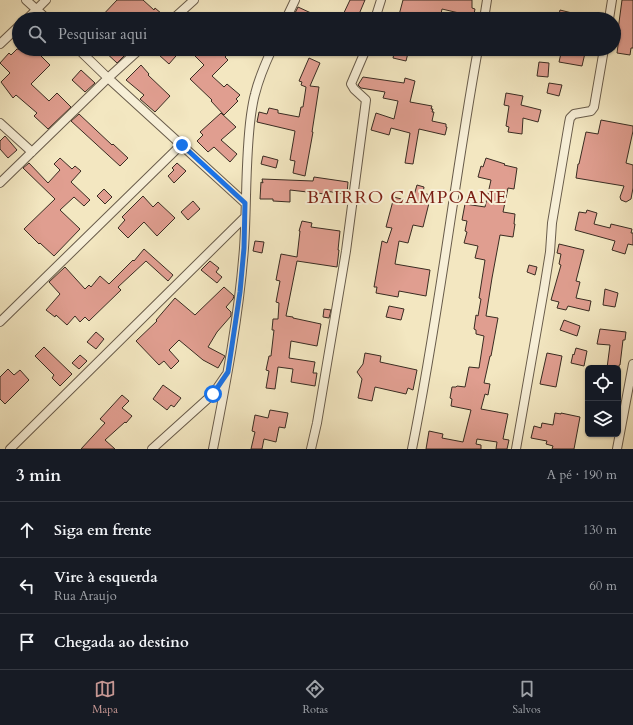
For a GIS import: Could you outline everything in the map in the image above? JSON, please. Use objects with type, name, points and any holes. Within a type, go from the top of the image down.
[{"type":"street","points":[[26,0],[37,10],[46,0]]},
{"type":"street","points":[[181,12],[194,0]]},
{"type":"street","points":[[289,12],[295,0]]},
{"type":"street","points":[[377,12],[381,0]]},
{"type":"street","points":[[485,12],[487,0]]},
{"type":"street","points":[[610,12],[612,0]]},
{"type":"street","points":[[0,44],[12,33]]},
{"type":"street","points":[[85,56],[245,203]]},
{"type":"street","points":[[0,183],[132,56]]},
{"type":"street","points":[[214,449],[228,372],[240,292],[244,248],[249,134],[254,95],[261,73],[269,56]]},
{"type":"street","points":[[311,449],[317,423],[346,251],[366,100],[354,89],[352,84],[363,56]]},
{"type":"street","points":[[412,449],[431,343],[477,56]]},
{"type":"street","points":[[516,449],[544,289],[550,252],[552,223],[570,118],[574,114],[590,112],[594,107],[603,56]]},
{"type":"street","points":[[0,123],[32,152]]},
{"type":"street","points":[[0,322],[182,145]]},
{"type":"street","points":[[10,449],[245,217]]},
{"type":"street","points":[[616,449],[633,364]]},
{"type":"street","points":[[152,449],[213,394],[228,372]]},
{"type":"building","points":[[117,0],[143,0],[154,10],[155,8],[160,12],[106,12]]},
{"type":"building","points":[[350,0],[365,0],[360,12],[344,12]]},
{"type":"building","points":[[403,0],[472,0],[472,8],[475,9],[474,12],[455,12],[442,9],[441,12],[400,12]]},
{"type":"building","points":[[622,0],[633,0],[633,48],[631,48],[630,55],[621,54],[620,12]]},
{"type":"building","points":[[298,7],[309,12],[296,12]]},
{"type":"building","points":[[9,53],[11,55],[41,56],[50,65],[31,84],[49,101],[57,93],[71,107],[48,129],[34,116],[37,113],[16,95],[13,98],[1,82],[10,73],[0,63]]},
{"type":"building","points":[[110,56],[124,56],[117,63]]},
{"type":"building","points":[[160,56],[176,56],[169,64]]},
{"type":"building","points":[[195,56],[226,56],[225,57],[228,60],[212,76],[224,87],[227,84],[240,95],[236,99],[238,101],[224,115],[211,101],[212,100],[190,79],[204,65]]},
{"type":"building","points":[[393,56],[407,56],[406,61],[393,58]]},
{"type":"building","points":[[560,56],[584,56],[582,66],[559,62]]},
{"type":"building","points":[[309,58],[320,63],[310,86],[319,87],[305,176],[293,173],[295,161],[290,160],[295,131],[257,122],[259,112],[267,114],[269,108],[278,110],[278,113],[299,117],[301,107],[303,107],[306,87],[301,85],[302,82],[299,81]]},
{"type":"building","points":[[539,62],[549,63],[548,77],[537,76]]},
{"type":"building","points":[[141,65],[149,74],[148,75],[170,96],[155,112],[140,99],[144,95],[126,80]]},
{"type":"building","points":[[81,70],[95,83],[85,92],[72,80]]},
{"type":"building","points":[[363,77],[404,83],[405,78],[415,81],[410,102],[432,106],[432,112],[434,112],[432,121],[446,124],[447,127],[445,135],[419,129],[413,164],[405,163],[410,133],[391,128],[389,135],[371,130],[376,113],[394,119],[398,101],[383,98],[385,92],[361,88],[358,85]]},
{"type":"building","points":[[549,83],[562,85],[559,96],[547,93]]},
{"type":"building","points":[[506,93],[523,96],[521,105],[541,110],[538,122],[523,118],[522,134],[508,132],[509,127],[506,126],[509,106],[504,105]]},
{"type":"building","points":[[221,113],[236,127],[221,140],[237,154],[230,162],[214,147],[208,152],[197,141],[203,135],[200,132]]},
{"type":"building","points":[[79,114],[128,158],[120,166],[71,121]]},
{"type":"building","points":[[601,120],[633,126],[626,163],[633,165],[633,188],[631,199],[626,202],[621,200],[620,197],[624,186],[576,178],[586,132],[598,134]]},
{"type":"building","points":[[5,136],[17,150],[8,158],[0,149],[0,141]]},
{"type":"building","points":[[263,156],[278,160],[276,168],[261,164]]},
{"type":"building","points":[[60,158],[72,169],[75,166],[81,171],[71,182],[90,200],[84,206],[74,197],[60,210],[80,229],[54,256],[24,229],[55,199],[23,168],[29,163],[48,183],[60,170],[54,164]]},
{"type":"building","points":[[486,158],[517,168],[514,189],[508,188],[503,212],[515,214],[513,237],[500,235],[486,316],[498,318],[484,383],[490,384],[488,395],[485,394],[481,409],[508,414],[503,439],[509,440],[507,449],[496,449],[497,442],[477,439],[476,444],[481,445],[481,449],[426,449],[429,431],[443,434],[442,438],[463,442],[471,410],[451,406],[452,399],[450,398],[452,387],[465,387],[469,367],[479,368],[484,336],[476,334],[476,330],[474,329],[476,315],[478,316],[481,299],[479,298],[485,260],[475,258],[478,246],[464,243],[467,232],[465,231],[467,221],[462,220],[465,204],[485,207],[491,180],[478,177],[481,166],[483,167]]},
{"type":"building","points":[[177,163],[186,171],[174,183],[168,176],[174,170],[172,168]]},
{"type":"building","points":[[314,177],[348,182],[347,194],[325,191],[325,194],[290,190],[290,202],[273,201],[273,199],[260,199],[261,182],[263,183],[262,179],[313,181]]},
{"type":"building","points":[[417,185],[424,187],[423,193],[430,195],[427,203],[429,203],[423,227],[413,225],[408,243],[399,241],[395,264],[430,270],[426,296],[399,291],[398,297],[376,293],[377,287],[374,287],[382,241],[387,243],[392,228],[386,227],[394,197],[412,202]]},
{"type":"building","points":[[104,189],[112,197],[105,204],[97,196]]},
{"type":"building","points":[[143,196],[153,207],[158,202],[175,218],[157,236],[144,222],[128,238],[118,228],[125,220],[122,217]]},
{"type":"building","points":[[193,201],[200,209],[188,220],[181,212]]},
{"type":"building","points":[[587,210],[597,213],[594,224],[610,228],[611,224],[632,229],[631,233],[633,233],[633,245],[628,244],[625,254],[612,250],[615,241],[575,230],[579,212],[586,213]]},
{"type":"building","points":[[302,221],[312,223],[311,227],[340,231],[337,267],[297,261],[286,316],[321,324],[317,346],[291,341],[289,358],[315,362],[313,373],[317,373],[315,386],[291,382],[293,369],[278,367],[275,389],[266,388],[269,371],[266,370],[269,356],[271,356],[274,330],[272,330],[273,319],[278,319],[279,303],[276,302],[280,281],[276,280],[281,254],[297,257],[299,231]]},
{"type":"building","points":[[255,241],[264,242],[262,253],[253,251]]},
{"type":"building","points":[[559,244],[584,250],[576,281],[580,282],[576,298],[591,301],[589,311],[568,306],[566,310],[557,308],[559,302],[551,300],[561,265],[559,264],[561,254],[557,253]]},
{"type":"building","points":[[144,249],[173,275],[168,281],[146,261],[118,287],[121,290],[89,321],[85,317],[80,322],[75,316],[67,325],[56,315],[55,317],[46,310],[60,294],[49,282],[65,267],[85,289],[89,285],[91,287],[100,276],[109,284],[133,260],[134,261]]},
{"type":"building","points":[[210,261],[219,268],[216,272],[222,277],[217,283],[201,270]]},
{"type":"building","points":[[529,265],[537,267],[535,275],[527,272]]},
{"type":"building","points":[[224,287],[234,296],[226,307],[231,312],[231,316],[217,332],[208,347],[225,356],[218,368],[203,360],[179,340],[169,350],[179,361],[171,369],[164,361],[159,365],[136,341],[157,321],[156,320],[175,298],[195,315]]},
{"type":"building","points":[[605,289],[618,293],[615,307],[603,305]]},
{"type":"building","points":[[389,306],[404,309],[401,320],[386,317]]},
{"type":"building","points":[[324,309],[331,310],[329,318],[323,317]]},
{"type":"building","points":[[564,320],[580,326],[577,336],[560,330]]},
{"type":"building","points":[[600,329],[626,332],[625,340],[623,340],[620,365],[607,365],[610,345],[597,344]]},
{"type":"building","points":[[96,332],[104,339],[96,349],[87,342]]},
{"type":"building","points":[[44,347],[72,374],[60,386],[52,378],[54,375],[35,356]]},
{"type":"building","points":[[576,348],[587,351],[584,366],[571,363]]},
{"type":"building","points":[[365,353],[381,356],[380,362],[417,370],[413,390],[408,388],[406,394],[375,387],[372,401],[358,398],[362,379],[357,372],[363,364]]},
{"type":"building","points":[[547,353],[562,356],[556,387],[540,384]]},
{"type":"building","points":[[80,355],[87,361],[79,369],[72,363]]},
{"type":"building","points":[[8,369],[14,375],[20,370],[29,380],[5,404],[0,399],[0,377]]},
{"type":"building","points":[[163,385],[181,398],[174,407],[171,405],[167,410],[153,399]]},
{"type":"building","points":[[122,395],[129,401],[122,408],[132,416],[126,423],[125,422],[105,440],[115,449],[81,449],[105,423],[100,419]]},
{"type":"building","points":[[270,410],[288,413],[285,428],[279,427],[276,442],[264,439],[262,449],[251,449],[255,432],[252,431],[255,415],[268,418]]},
{"type":"building","points":[[555,413],[580,417],[574,449],[552,449],[553,446],[546,444],[547,441],[531,438],[534,426],[541,428],[542,423],[553,425]]},
{"type":"district","name":"BAIRRO CAMPOANE","points":[[407,197]]},
{"type":"route","points":[[182,145],[245,203],[244,248],[240,292],[228,372],[213,394]]}]
